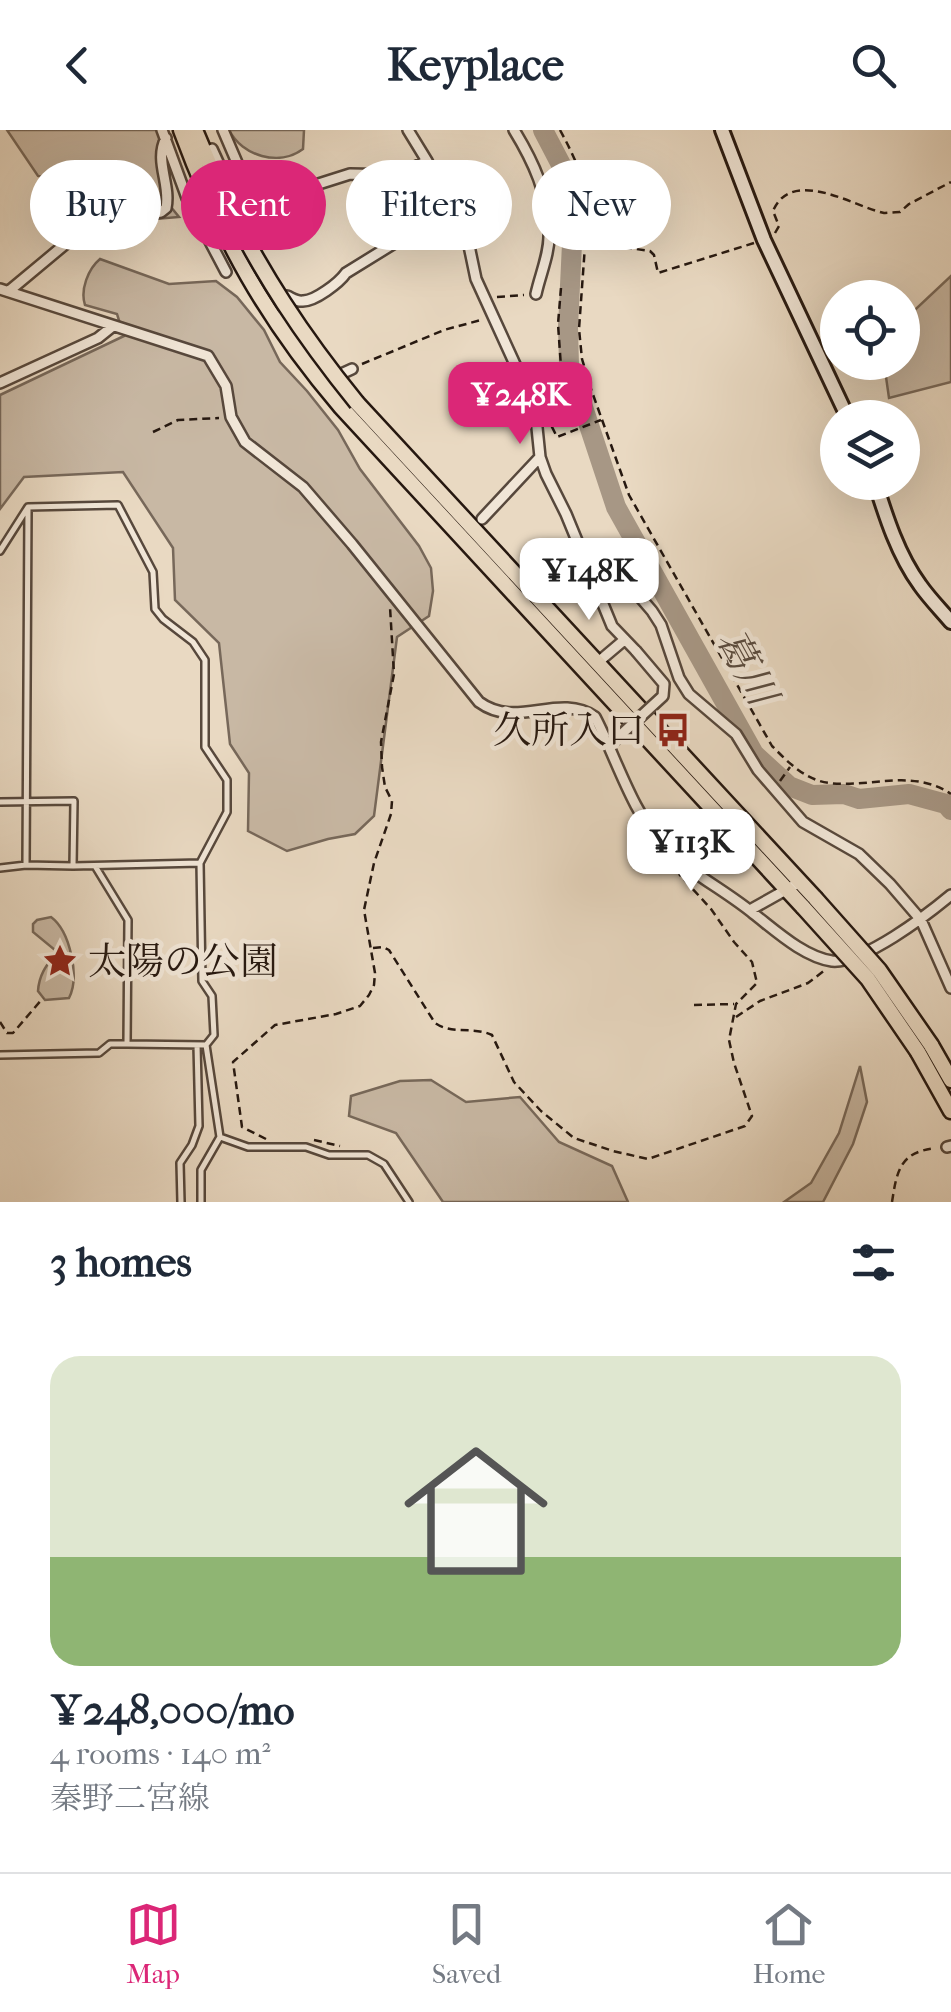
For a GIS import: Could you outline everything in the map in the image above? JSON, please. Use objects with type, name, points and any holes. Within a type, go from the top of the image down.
[{"type":"main road","points":[[181,130],[195,160]]},
{"type":"main road","points":[[196,130],[203,160]]},
{"type":"main road","points":[[233,250],[279,328],[341,407],[794,886]]},
{"type":"main road","points":[[250,250],[280,302],[357,403],[597,663],[809,903],[951,1080]]},
{"type":"main road","points":[[925,1049],[951,1111]]},
{"type":"street","points":[[223,130],[236,160]]},
{"type":"street","points":[[408,130],[426,160]]},
{"type":"street","points":[[514,130],[534,163],[550,233],[536,294]]},
{"type":"street","points":[[722,130],[764,240],[840,400]]},
{"type":"street","points":[[164,134],[181,181]]},
{"type":"street","points":[[4,290],[74,236],[119,219],[166,208],[160,154],[164,134]]},
{"type":"street","points":[[212,149],[217,160]]},
{"type":"street","points":[[214,250],[226,272]]},
{"type":"street","points":[[352,369],[328,380],[283,320],[282,298],[307,301],[384,250]]},
{"type":"street","points":[[470,250],[476,278],[535,408],[540,457],[612,626],[664,684],[663,696],[611,743]]},
{"type":"street","points":[[4,290],[208,356],[226,386],[231,417],[245,442],[302,487],[479,702],[491,711],[507,714],[568,707],[596,716],[639,810],[660,842],[685,866],[810,953],[834,961],[858,957],[921,920],[951,895]]},
{"type":"street","points":[[0,383],[98,338],[113,326]]},
{"type":"street","points":[[482,519],[540,457]]},
{"type":"street","points":[[880,500],[919,584],[951,622]]},
{"type":"street","points":[[585,564],[640,597],[652,611],[678,678],[690,694],[736,734],[758,770],[802,822],[859,854],[890,884],[921,920],[951,988]]},
{"type":"street","points":[[597,663],[624,640]]},
{"type":"street","points":[[750,910],[794,886]]},
{"type":"lane","points":[[28,507],[118,505],[153,572],[154,609],[194,642],[205,660],[205,747],[227,780],[228,812],[200,863],[202,981],[212,996],[214,1035],[206,1045],[220,1138],[201,1170],[201,1202]]},
{"type":"lane","points":[[0,551],[28,507]]},
{"type":"lane","points":[[26,866],[28,507]]},
{"type":"lane","points":[[0,802],[74,801],[73,866]]},
{"type":"lane","points":[[0,868],[200,863]]},
{"type":"lane","points":[[95,866],[128,920],[127,1044]]},
{"type":"lane","points":[[0,1055],[99,1053],[110,1044],[206,1045]]},
{"type":"lane","points":[[181,1202],[180,1163],[199,1126],[196,1044]]},
{"type":"lane","points":[[220,1138],[248,1147],[306,1147],[330,1154],[368,1155],[384,1164],[409,1202]]},
{"type":"path","points":[[560,130],[576,160]]},
{"type":"path","points":[[643,250],[654,255],[658,273],[764,240],[779,226],[773,211],[777,202],[793,193],[836,194],[884,213],[900,212],[951,182]]},
{"type":"path","points":[[585,250],[580,344],[586,374],[625,485],[772,746],[791,766],[828,783],[902,778],[940,786],[951,794]]},
{"type":"path","points":[[561,288],[561,366],[580,427],[602,420]]},
{"type":"path","points":[[485,298],[536,294]]},
{"type":"path","points":[[363,363],[444,330],[493,316]]},
{"type":"path","points":[[153,432],[178,420],[221,418]]},
{"type":"path","points":[[267,1139],[242,1127],[233,1062],[275,1026],[360,1006],[374,985],[364,910],[392,801],[382,768],[381,742],[394,674],[388,591]]},
{"type":"path","points":[[776,788],[791,766]]},
{"type":"path","points":[[371,948],[389,950],[434,1023],[443,1029],[492,1035],[514,1082],[574,1138],[648,1159],[745,1126],[752,1111],[730,1040],[736,1004],[757,983],[752,962],[671,864]]},
{"type":"path","points":[[734,1018],[760,1000],[808,983],[834,961]]},
{"type":"path","points":[[0,1022],[7,1033],[13,1033],[43,998]]},
{"type":"path","points":[[694,1005],[736,1004]]},
{"type":"path","points":[[309,1139],[344,1147]]},
{"type":"path","points":[[892,1202],[904,1162],[916,1152],[949,1147]]},
{"type":"shaded area","points":[[7,130],[157,130],[160,138],[158,160],[30,160],[30,164]]},
{"type":"shaded area","points":[[229,130],[304,130],[303,149],[283,157],[262,156],[243,146]]},
{"type":"shaded area","points":[[161,186],[162,196],[179,217],[161,218]]},
{"type":"shaded area","points":[[100,259],[169,284],[216,281],[237,297],[264,330],[280,362],[338,430],[360,469],[419,546],[431,568],[429,616],[397,637],[374,816],[355,834],[287,851],[248,831],[249,773],[230,744],[219,643],[175,600],[173,548],[123,472],[24,477],[0,509],[0,395],[124,336],[117,314],[85,305],[86,280]]},
{"type":"shaded area","points":[[951,276],[951,382],[889,398],[886,380],[920,380],[920,305]]},
{"type":"shaded area","name":"太陽の公園","points":[[51,917],[68,943],[74,978],[69,998],[45,1000],[38,991],[39,985],[55,950],[33,932],[33,924]]},
{"type":"shaded area","points":[[860,1066],[867,1102],[853,1144],[823,1202],[784,1202],[811,1183],[839,1133]]},
{"type":"shaded area","points":[[431,1080],[466,1102],[520,1097],[559,1142],[612,1166],[628,1202],[443,1202],[396,1133],[349,1116],[351,1096],[400,1081]]},
{"type":"waterway","name":"葛川","points":[[543,130],[567,176],[573,223],[569,365],[616,507],[754,754],[789,786],[812,795],[844,794],[859,799],[909,794],[946,804],[951,810]]},
{"type":"place","name":"久所入口","points":[[673,730]]},
{"type":"place","name":"太陽の公園","points":[[60,961]]}]
